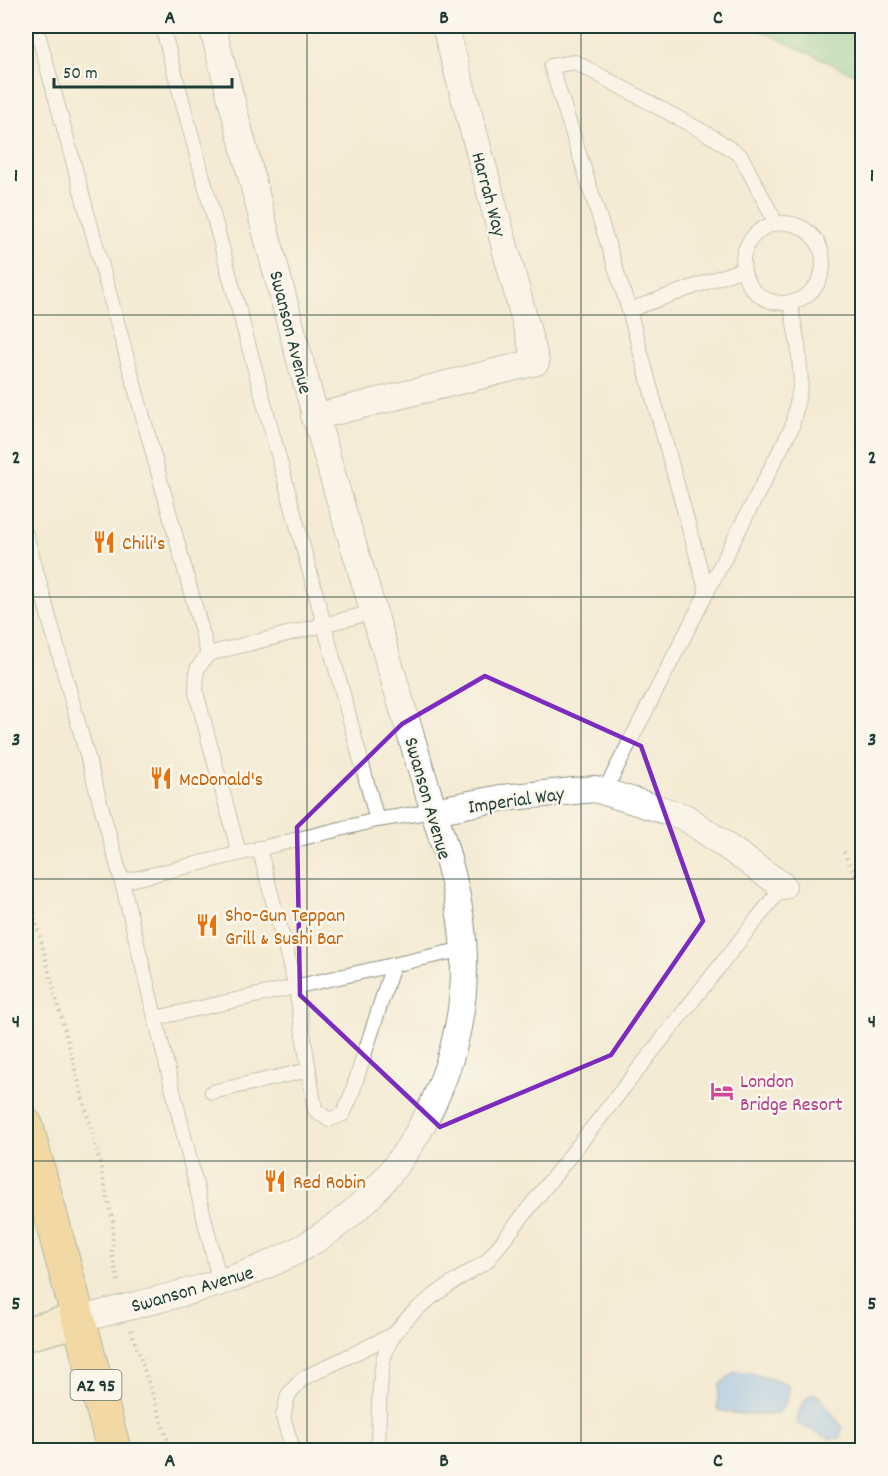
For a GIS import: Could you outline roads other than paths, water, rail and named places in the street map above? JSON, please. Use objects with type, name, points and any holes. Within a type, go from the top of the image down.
[{"type":"highway","name":"AZ 95","points":[[26,1125],[114,1450]]},
{"type":"main road","name":"Swanson Avenue","points":[[26,1334],[78,1320]]},
{"type":"street","name":"Swanson Avenue","points":[[78,1320],[220,1283],[273,1264],[323,1235],[367,1198],[404,1153],[434,1103],[453,1048],[463,991],[464,949],[459,903],[434,812],[314,417],[212,26]]},
{"type":"street","name":"Harrah Way","points":[[314,417],[536,362],[445,26]]},
{"type":"street","name":"Imperial Way","points":[[434,812],[501,798],[595,789],[685,817],[783,886]]},
{"type":"lane","points":[[36,26],[208,654]]},
{"type":"lane","points":[[162,26],[377,820]]},
{"type":"lane","points":[[706,593],[629,310],[551,66],[575,63],[712,137],[741,156],[776,223]]},
{"type":"lane","points":[[776,223],[792,223],[806,230],[817,241],[823,256],[822,272],[816,286],[804,297],[790,303],[774,302],[760,296],[749,284],[743,269],[744,254],[750,239],[762,228],[776,223]]},
{"type":"lane","points":[[629,310],[743,269]]},
{"type":"lane","points":[[604,792],[792,427],[801,383],[798,345],[790,303]]},
{"type":"lane","points":[[26,534],[122,882],[220,1283]]},
{"type":"lane","points":[[239,853],[196,692],[198,669],[208,654],[374,612]]},
{"type":"lane","name":"Imperial Way","points":[[122,882],[377,820],[434,812]]},
{"type":"lane","points":[[259,848],[296,988],[315,1110],[329,1119],[343,1114],[393,965]]},
{"type":"lane","points":[[293,1450],[283,1417],[288,1395],[302,1379],[394,1334],[427,1300],[487,1261],[783,886]]},
{"type":"lane","points":[[156,1018],[464,949]]},
{"type":"lane","points":[[212,1092],[309,1070]]},
{"type":"lane","points":[[378,1450],[383,1360],[394,1334]]},
{"type":"water","points":[[735,1372],[762,1377],[788,1386],[786,1402],[781,1410],[769,1415],[754,1415],[717,1409],[719,1385]]},
{"type":"water","points":[[813,1393],[819,1396],[842,1427],[840,1438],[831,1439],[798,1424],[801,1407]]},
{"type":"place","name":"Chili's","points":[[104,542]]},
{"type":"place","name":"McDonald's","points":[[161,778]]},
{"type":"place","name":"Sho-Gun Teppan Grill & Sushi Bar","points":[[207,925]]},
{"type":"place","name":"London Bridge Resort","points":[[722,1091]]},
{"type":"place","name":"Red Robin","points":[[275,1181]]}]
